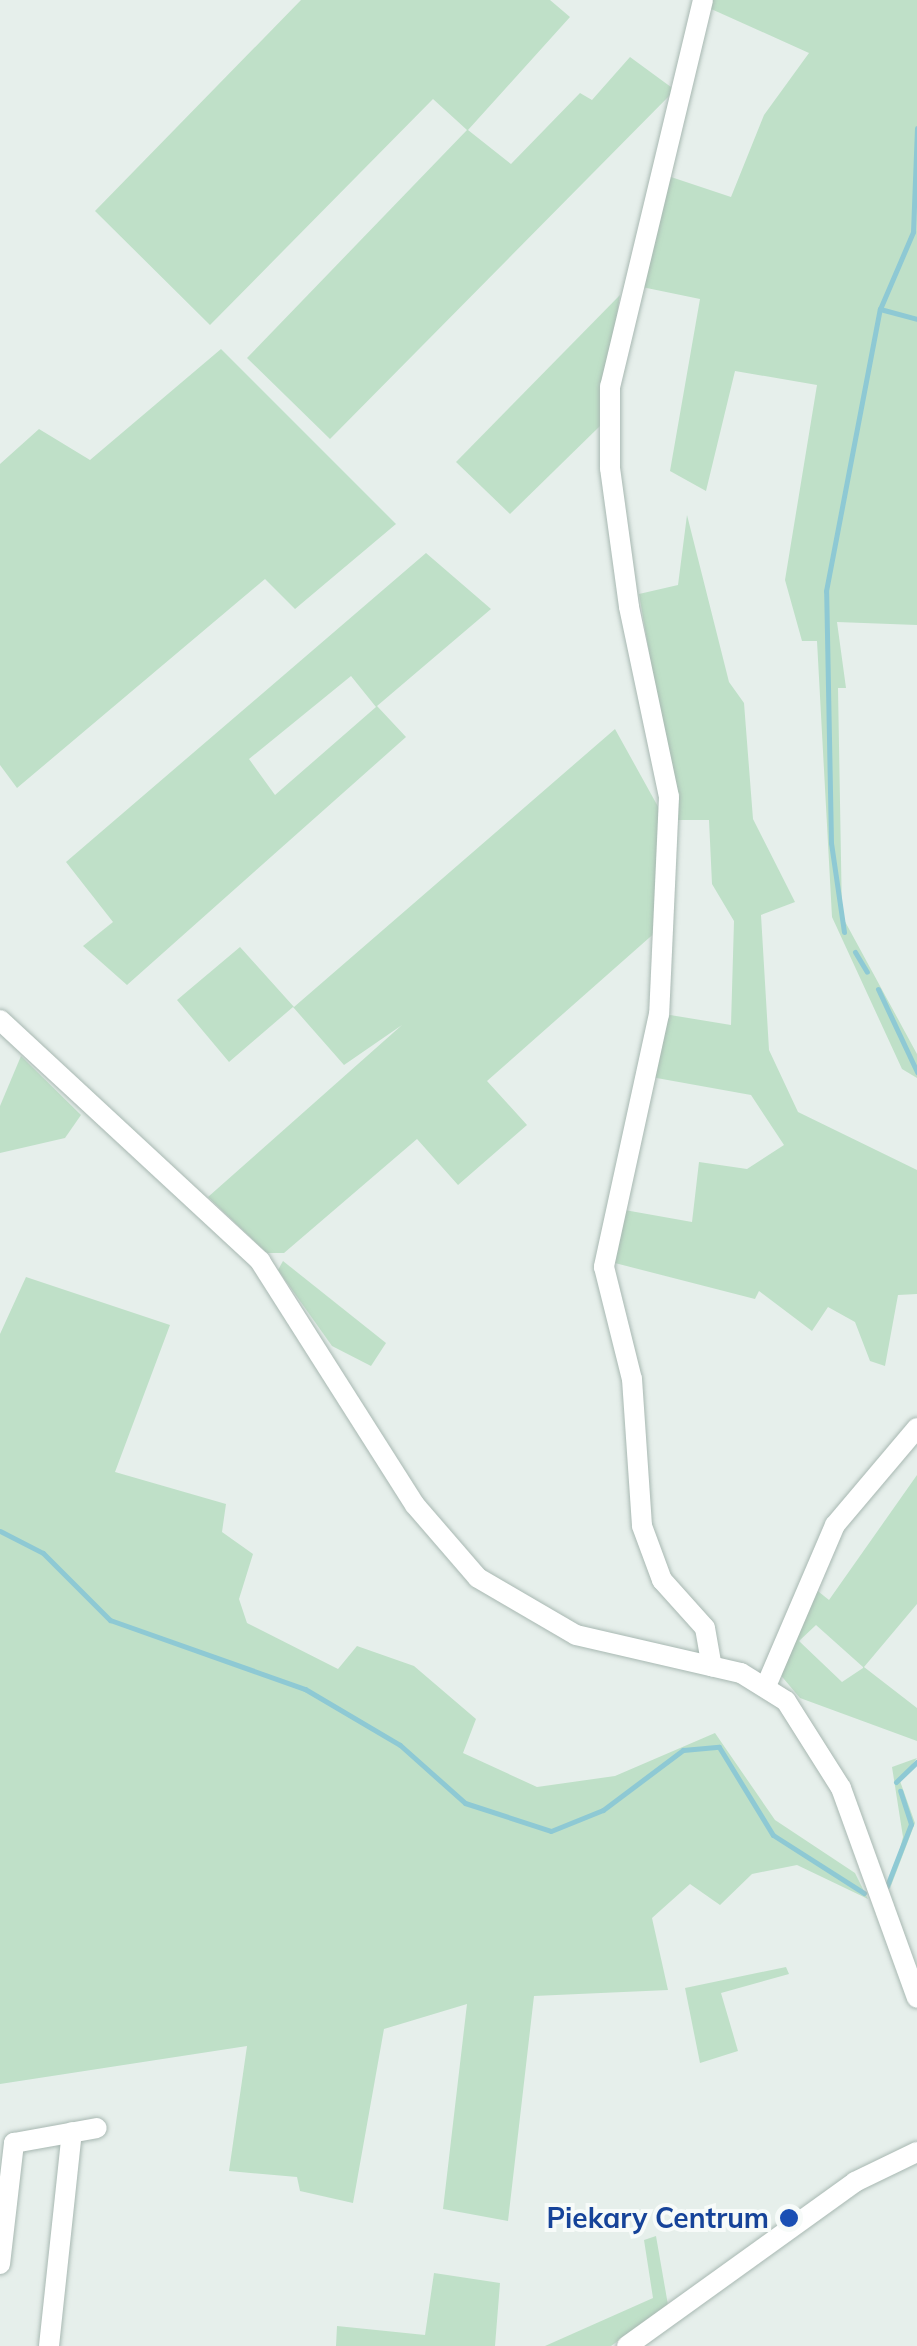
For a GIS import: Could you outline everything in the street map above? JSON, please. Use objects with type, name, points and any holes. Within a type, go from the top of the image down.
[{"type":"street","points":[[703,0],[610,386],[610,468],[629,606],[669,797],[658,1014],[604,1267],[632,1379],[642,1526],[662,1580],[705,1628],[712,1666]]},
{"type":"street","points":[[0,1020],[260,1261],[416,1505],[478,1578],[576,1635],[712,1666],[766,1686],[814,1737],[917,1998]]},
{"type":"street","points":[[766,1686],[836,1525],[917,1428]]},
{"type":"street","points":[[0,2264],[14,2142],[97,2128]]},
{"type":"street","points":[[49,2346],[72,2132]]},
{"type":"street","points":[[627,2346],[855,2182],[917,2152]]},
{"type":"green space","points":[[301,0],[550,0],[570,17],[468,130],[511,164],[580,93],[592,100],[630,57],[675,90],[330,439],[247,358],[467,130],[433,99],[210,325],[95,211]]},
{"type":"green space","points":[[711,0],[917,0],[917,625],[837,622],[846,688],[838,688],[842,916],[917,1054],[917,1078],[902,1069],[832,917],[817,641],[802,641],[785,580],[817,385],[735,371],[706,491],[670,471],[700,299],[637,286],[668,176],[731,197],[764,115],[809,53],[709,8]]},
{"type":"green space","points":[[620,295],[600,426],[510,514],[456,462]]},
{"type":"green space","points":[[221,349],[396,524],[295,609],[265,579],[17,788],[0,765],[0,464],[39,429],[90,460]]},
{"type":"green space","points":[[687,515],[729,682],[744,703],[753,819],[795,902],[761,915],[769,1050],[798,1112],[917,1170],[917,1294],[898,1295],[885,1366],[870,1361],[855,1322],[828,1307],[812,1331],[759,1291],[755,1299],[611,1262],[619,1209],[692,1222],[699,1162],[747,1169],[784,1145],[751,1095],[651,1077],[664,1014],[731,1025],[734,921],[712,884],[709,820],[678,820],[639,594],[678,585]]},
{"type":"green space","points":[[426,553],[491,609],[377,706],[406,737],[127,985],[83,946],[113,922],[66,862]],"holes":[[[351,676],[376,707],[275,795],[249,759]]]},
{"type":"green space","points":[[615,729],[661,812],[658,930],[487,1081],[527,1125],[458,1185],[417,1139],[284,1253],[267,1253],[208,1197],[402,1025],[344,1065],[293,1007],[229,1062],[177,1000],[240,947],[294,1007]]},
{"type":"green space","points":[[21,1056],[81,1115],[65,1138],[0,1153],[0,1106]]},
{"type":"green space","points":[[283,1261],[386,1343],[371,1366],[332,1346],[278,1270]]},
{"type":"green space","points":[[26,1277],[170,1325],[115,1472],[226,1504],[222,1532],[253,1554],[239,1599],[247,1623],[338,1669],[357,1646],[414,1666],[476,1719],[463,1753],[537,1787],[615,1776],[715,1733],[775,1820],[855,1873],[868,1899],[797,1865],[752,1874],[720,1905],[690,1884],[652,1918],[668,1990],[534,1996],[508,2221],[443,2209],[467,2004],[384,2029],[353,2203],[300,2191],[297,2177],[229,2171],[247,2046],[0,2084],[0,1334]]},
{"type":"green space","points":[[917,1475],[917,1604],[864,1667],[917,1708],[917,1741],[800,1698],[778,1672],[809,1584],[829,1600]],"holes":[[[816,1625],[863,1668],[842,1682],[799,1641]]]},
{"type":"green space","points":[[917,1758],[900,1781],[915,1823],[889,1891],[903,1837],[892,1767]]},
{"type":"green space","points":[[786,1967],[789,1974],[721,1993],[738,2051],[700,2063],[685,1988]]},
{"type":"green space","points":[[656,2236],[668,2305],[611,2346],[545,2346],[653,2298],[644,2240]]},
{"type":"green space","points":[[434,2273],[500,2283],[495,2346],[336,2346],[337,2326],[425,2335]]},
{"type":"waterway","points":[[844,932],[831,843],[826,591],[880,309],[913,232],[917,128]]},
{"type":"waterway","points":[[880,309],[917,319]]},
{"type":"waterway","points":[[855,952],[867,972]]},
{"type":"waterway","points":[[878,989],[917,1072]]},
{"type":"waterway","points":[[0,1531],[43,1553],[110,1620],[305,1689],[400,1745],[465,1803],[551,1831],[603,1810],[683,1750],[719,1747],[773,1835],[864,1893]]},
{"type":"waterway","points":[[896,1782],[917,1762]]},
{"type":"waterway","points":[[887,1886],[911,1824],[900,1791]]},
{"type":"place","name":"Piekary Centrum","points":[[789,2218]]}]
